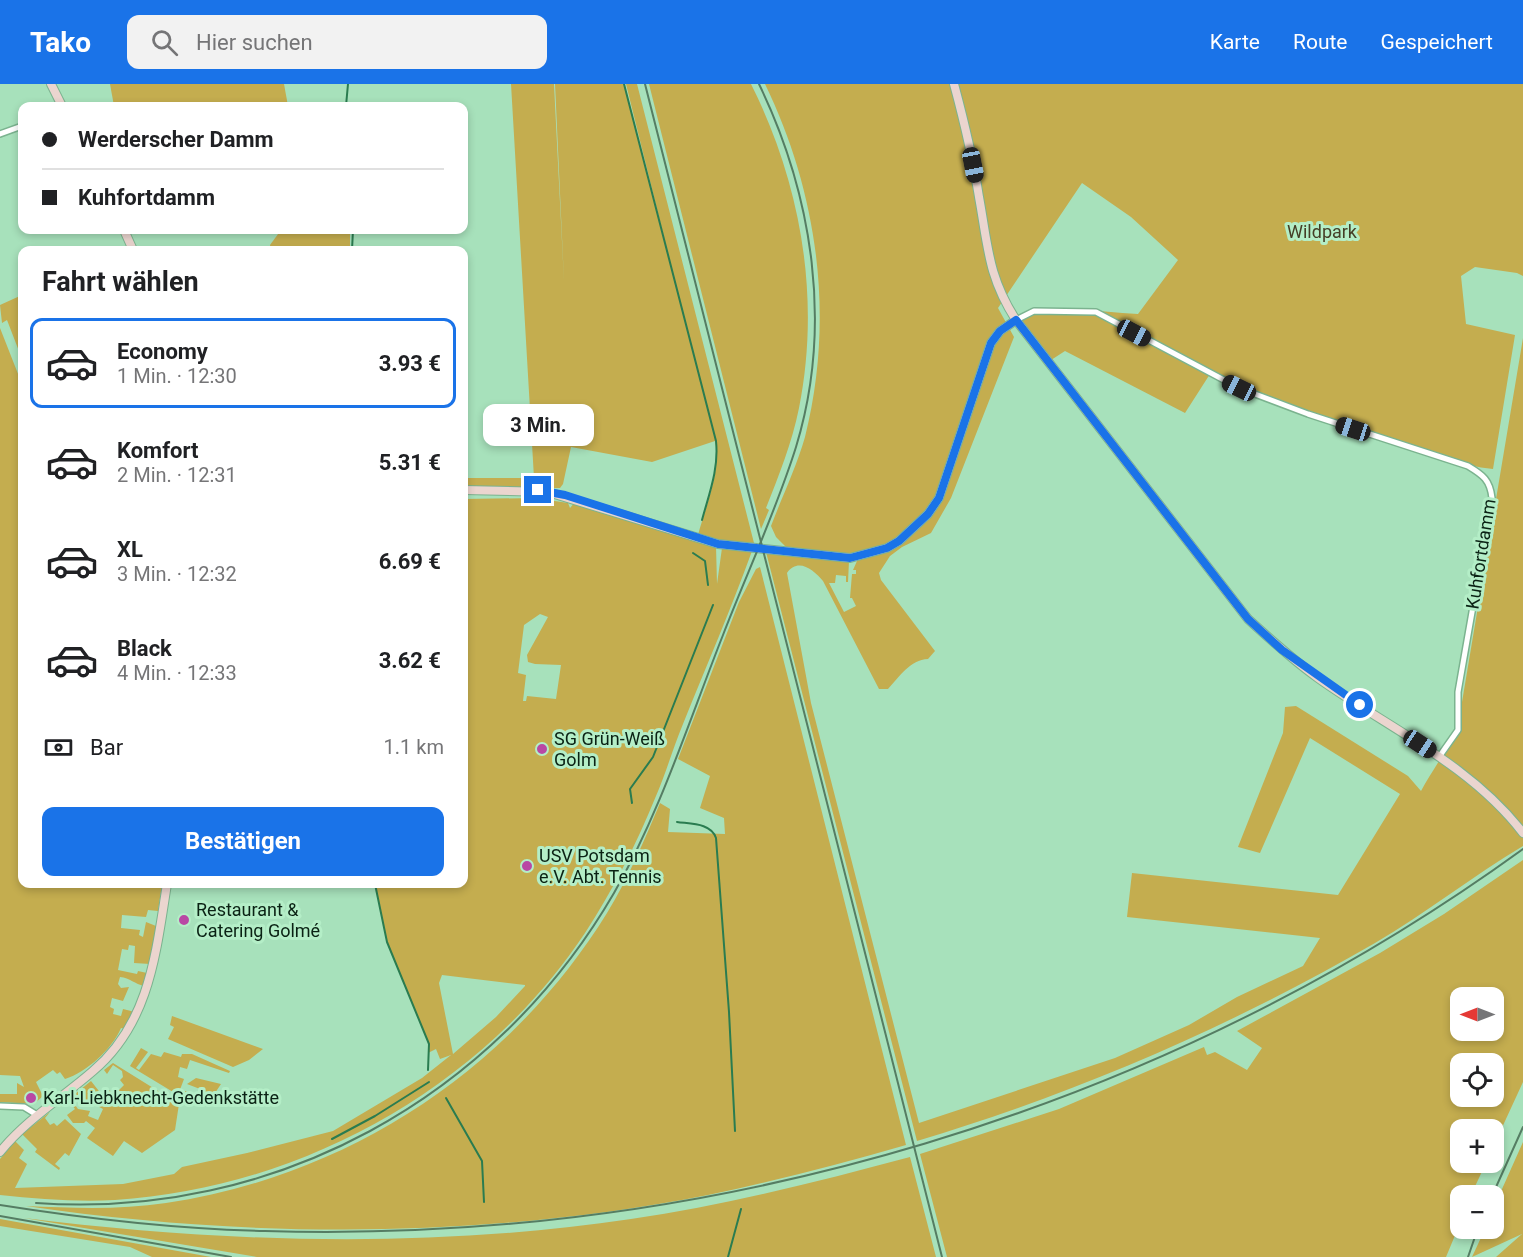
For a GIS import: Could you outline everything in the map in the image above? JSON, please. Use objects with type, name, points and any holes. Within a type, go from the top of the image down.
[{"type":"street","points":[[51,84],[60,102]]},
{"type":"street","points":[[954,84],[970,149],[992,272],[999,292],[1016,320],[1248,619],[1282,650],[1320,679],[1440,757],[1485,791],[1523,833]]},
{"type":"street","points":[[0,134],[18,127]]},
{"type":"street","name":"Kuhfortdamm","points":[[468,490],[538,490],[565,495],[718,544],[832,557],[855,557],[870,554],[887,548],[906,536],[928,514],[939,498],[991,343],[1000,331],[1034,311],[1096,312],[1239,388],[1308,414],[1468,466],[1487,479],[1491,486],[1492,498],[1458,692],[1458,730],[1440,757]]},
{"type":"street","points":[[0,1152],[37,1115],[111,1055],[136,1016],[148,989],[166,888]]},
{"type":"street","points":[[0,1106],[24,1107],[37,1115]]},
{"type":"green space","points":[[110,84],[284,84],[287,102],[113,102]]},
{"type":"green space","points":[[511,84],[554,84],[564,281],[555,84],[624,84],[677,290],[626,84],[637,84],[754,543],[719,541],[698,535],[716,465],[715,441],[652,462],[571,447],[563,484],[560,488],[468,488],[468,478],[534,478]]},
{"type":"green space","points":[[649,84],[751,84],[783,161],[794,201],[807,284],[808,325],[805,367],[793,434],[766,508],[769,510],[761,529]]},
{"type":"green space","name":"Wildpark","points":[[765,84],[1523,84],[1523,276],[1517,273],[1475,267],[1461,276],[1466,324],[1515,335],[1493,469],[1457,462],[1400,444],[1210,374],[1185,413],[1065,351],[1048,362],[1016,320],[1029,314],[1059,310],[1138,314],[1178,260],[1131,217],[1082,183],[998,308],[1014,337],[951,498],[931,533],[902,547],[890,556],[879,573],[881,580],[935,651],[928,659],[916,662],[901,674],[888,689],[879,689],[823,581],[806,567],[796,566],[787,573],[811,703],[919,1123],[1115,1058],[1189,1025],[1237,997],[1303,966],[1320,938],[1127,917],[1132,873],[1338,895],[1400,794],[1310,738],[1260,853],[1238,847],[1283,733],[1285,707],[1296,706],[1408,776],[1421,791],[1447,748],[1459,720],[1523,338],[1523,846],[1375,943],[1265,1003],[1152,1056],[1036,1102],[917,1141],[766,552],[849,561],[848,582],[846,582],[846,576],[836,575],[835,583],[829,583],[844,612],[856,606],[850,598],[852,574],[856,574],[856,570],[853,570],[857,561],[900,545],[919,528],[913,526],[897,538],[867,551],[838,553],[786,547],[776,537],[771,526],[805,437],[814,392],[819,347],[820,302],[809,212],[798,168]]},
{"type":"green space","points":[[278,234],[350,234],[350,246],[270,245]]},
{"type":"green space","points":[[18,297],[18,349],[7,320],[2,323],[0,305]]},
{"type":"green space","points":[[0,328],[18,374],[18,888],[162,888],[158,911],[148,910],[146,917],[122,915],[121,928],[140,930],[139,935],[143,937],[146,922],[156,926],[150,964],[134,963],[135,946],[129,945],[128,950],[122,949],[118,970],[137,974],[138,971],[147,973],[144,986],[120,977],[118,984],[121,988],[129,987],[123,1001],[112,998],[110,1007],[114,1009],[113,1014],[121,1016],[123,1009],[135,1012],[125,1029],[121,1028],[105,1052],[82,1071],[65,1079],[60,1072],[57,1074],[53,1070],[36,1082],[43,1096],[34,1104],[0,1102],[0,1094],[17,1094],[17,1083],[24,1087],[20,1076],[0,1075]]},
{"type":"green space","points":[[535,498],[568,503],[570,508],[575,502],[716,546],[717,584],[722,548],[752,551],[649,814],[633,849],[585,933],[543,989],[494,1039],[440,1083],[381,1120],[318,1151],[252,1175],[184,1191],[115,1200],[58,1200],[0,1195],[0,1159],[15,1141],[24,1150],[19,1158],[27,1164],[15,1188],[123,1184],[174,1174],[182,1167],[333,1131],[422,1078],[451,1055],[440,1059],[436,1049],[428,1053],[429,1044],[387,942],[376,888],[468,888],[468,499]],"holes":[[[540,614],[548,617],[527,655],[528,662],[561,665],[556,699],[527,696],[526,701],[523,701],[526,675],[518,673],[524,625]],[[442,975],[525,985],[496,1017],[453,1054],[439,983]]]},
{"type":"green space","points":[[760,567],[906,1145],[807,1172],[708,1195],[539,1220],[453,1227],[281,1229],[110,1217],[26,1206],[131,1207],[166,1203],[233,1189],[298,1168],[360,1141],[418,1107],[473,1067],[523,1021],[568,969],[615,900],[660,803],[670,809],[668,832],[725,834],[724,818],[700,808],[710,776],[678,759],[739,602],[756,569]]},
{"type":"green space","points":[[1523,860],[1523,1082],[1504,1123],[1504,1119],[1450,1119],[1450,1173],[1481,1173],[1476,1185],[1450,1185],[1450,1239],[1454,1239],[1446,1257],[947,1257],[920,1154],[1059,1109],[1204,1047],[1207,1055],[1215,1052],[1247,1070],[1262,1048],[1237,1031],[1380,953],[1444,914]]},
{"type":"green space","points":[[172,1016],[263,1049],[249,1060],[233,1067],[168,1039],[174,1027],[170,1025]]},
{"type":"green space","points":[[141,1048],[148,1052],[136,1068],[139,1070],[151,1054],[161,1057],[164,1052],[181,1057],[182,1054],[192,1054],[230,1071],[229,1073],[190,1060],[187,1069],[180,1067],[178,1077],[184,1079],[178,1095],[130,1066]]},
{"type":"green space","points":[[113,1063],[179,1104],[175,1130],[142,1153],[124,1141],[113,1156],[87,1138],[95,1128],[86,1121],[73,1123],[67,1115],[75,1109],[69,1101],[61,1107],[60,1105],[70,1098],[78,1109],[90,1111],[88,1116],[98,1120],[103,1109],[75,1094],[91,1081],[102,1095],[109,1090],[114,1095],[124,1085],[120,1080],[123,1077],[122,1071],[113,1065],[107,1074],[104,1070]]},
{"type":"green space","points":[[196,1078],[221,1084],[207,1105],[183,1097],[185,1091],[198,1098],[200,1089],[187,1084]]},
{"type":"green space","points":[[50,1112],[45,1118],[50,1125],[54,1123],[57,1126],[65,1119],[81,1134],[69,1156],[65,1153],[55,1164],[60,1168],[59,1170],[35,1152],[37,1149],[22,1134]]},
{"type":"green space","points":[[1523,1142],[1523,1257],[1496,1257],[1522,1234],[1472,1257],[1480,1239],[1504,1239],[1504,1185]]},
{"type":"green space","points":[[910,1157],[936,1257],[257,1257],[24,1218],[176,1233],[252,1237],[328,1239],[479,1235],[555,1229],[701,1207]]},
{"type":"green space","points":[[0,1219],[211,1257],[152,1257],[130,1247],[0,1226]]},
{"type":"waterway","points":[[346,102],[348,84]]},
{"type":"waterway","points":[[624,84],[716,441],[715,471],[702,520]]},
{"type":"waterway","points":[[352,246],[353,234]]},
{"type":"waterway","points":[[693,553],[705,561],[708,585]]},
{"type":"waterway","points":[[632,803],[630,789],[653,757],[713,605]]},
{"type":"waterway","points":[[677,822],[710,829],[716,838],[735,1131]]},
{"type":"waterway","points":[[376,888],[387,942],[429,1044],[428,1070]]},
{"type":"waterway","points":[[332,1139],[375,1116],[429,1082]]},
{"type":"waterway","points":[[446,1098],[482,1161],[484,1202]]},
{"type":"waterway","points":[[728,1257],[741,1209]]},
{"type":"railway","points":[[645,84],[942,1257]]},
{"type":"railway","points":[[36,1203],[124,1203],[210,1191],[292,1166],[370,1131],[442,1086],[507,1030],[565,966],[614,893],[660,799],[780,495],[796,447],[807,401],[813,355],[815,309],[812,262],[793,171],[778,127],[759,84]]},
{"type":"railway","points":[[0,1205],[99,1219],[198,1228],[265,1231],[432,1229],[599,1214],[763,1185],[925,1144],[1083,1089],[1236,1021],[1383,941],[1523,849]]},
{"type":"railway","points":[[1497,1185],[1523,1127]]},
{"type":"railway","points":[[0,1216],[231,1257]]},
{"type":"railway","points":[[1468,1257],[1474,1239]]},
{"type":"place","name":"SG Grün-Weiß Golm","points":[[542,749]]},
{"type":"place","name":"USV Potsdam e.V. Abt. Tennis","points":[[527,866]]},
{"type":"place","name":"Restaurant & Catering Golmé","points":[[184,920]]},
{"type":"place","name":"Karl-Liebknecht-Gedenkstätte","points":[[31,1098]]},
{"type":"route","points":[[538,490],[565,495],[718,544],[850,558],[887,548],[913,530],[939,498],[991,343],[1000,331],[1016,320],[1248,619],[1282,650],[1320,679],[1360,705]]}]
